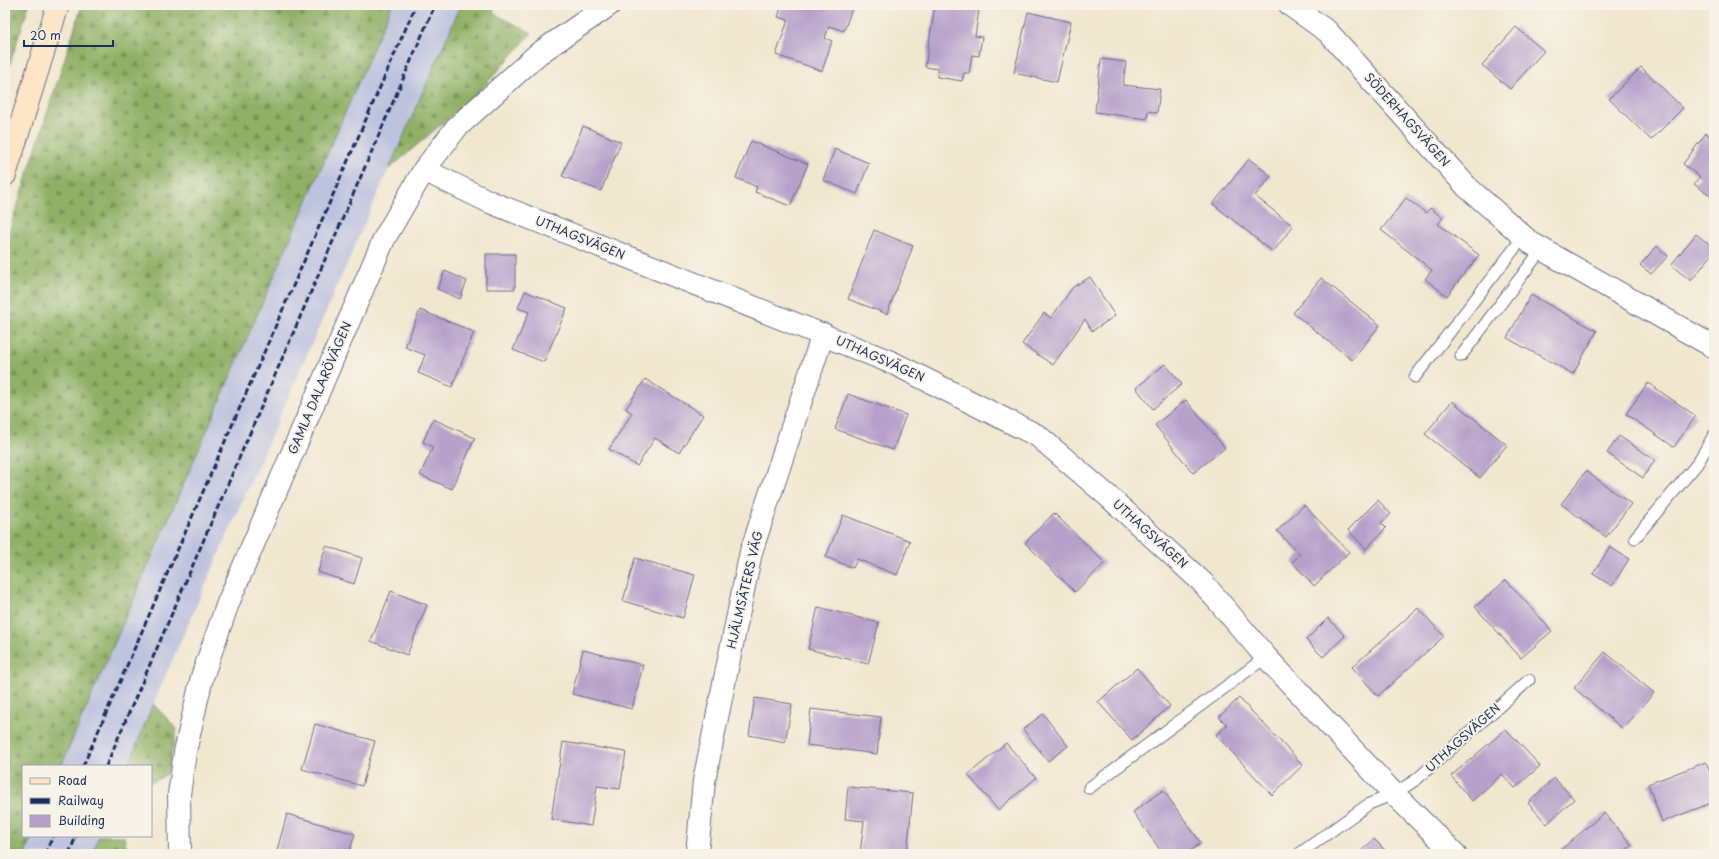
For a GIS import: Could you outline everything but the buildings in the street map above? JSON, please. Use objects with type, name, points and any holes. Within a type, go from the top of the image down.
[{"type":"street","points":[[5,175],[58,5]]},
{"type":"street","name":"GAMLA DALARÖVÄGEN","points":[[180,854],[179,795],[185,752],[202,677],[228,603],[384,239],[424,170],[457,127],[538,54],[609,5]]},
{"type":"street","name":"SÖDERHAGSVÄGEN","points":[[1290,5],[1328,32],[1467,187],[1531,242],[1714,347]]},
{"type":"street","name":"UTHAGSVÄGEN","points":[[424,170],[490,202],[892,362],[1038,436],[1109,497],[1203,583],[1266,657],[1394,794],[1455,854]]},
{"type":"street","name":"HJÄLMSÄTERS VÄG","points":[[697,854],[704,780],[751,552],[823,334]]},
{"type":"lane","points":[[1415,377],[1524,236]]},
{"type":"lane","points":[[1461,356],[1542,249]]},
{"type":"lane","points":[[1635,538],[1697,464],[1714,435]]},
{"type":"lane","points":[[1089,788],[1266,657]]},
{"type":"lane","name":"UTHAGSVÄGEN","points":[[1299,854],[1369,804],[1394,794],[1417,779],[1529,680]]},
{"type":"shaded area","points":[[392,5],[461,5],[153,704],[128,765],[61,765]]},
{"type":"shaded area","points":[[32,837],[99,837],[92,854],[25,854]]},
{"type":"green space","points":[[5,5],[29,5],[5,79]]},
{"type":"green space","points":[[82,5],[392,5],[61,765],[22,765],[22,837],[32,837],[25,854],[5,854],[5,244]]},
{"type":"green space","points":[[461,5],[496,5],[493,13],[532,33],[479,92],[389,169]]},
{"type":"green space","points":[[153,704],[177,729],[167,774],[152,782],[152,765],[128,765]]},
{"type":"green space","points":[[99,837],[124,837],[128,854],[92,854]]},
{"type":"railway","points":[[83,765],[416,5]]},
{"type":"railway","points":[[106,765],[435,5]]},
{"type":"railway","points":[[45,854],[53,837]]},
{"type":"railway","points":[[69,854],[76,837]]}]
